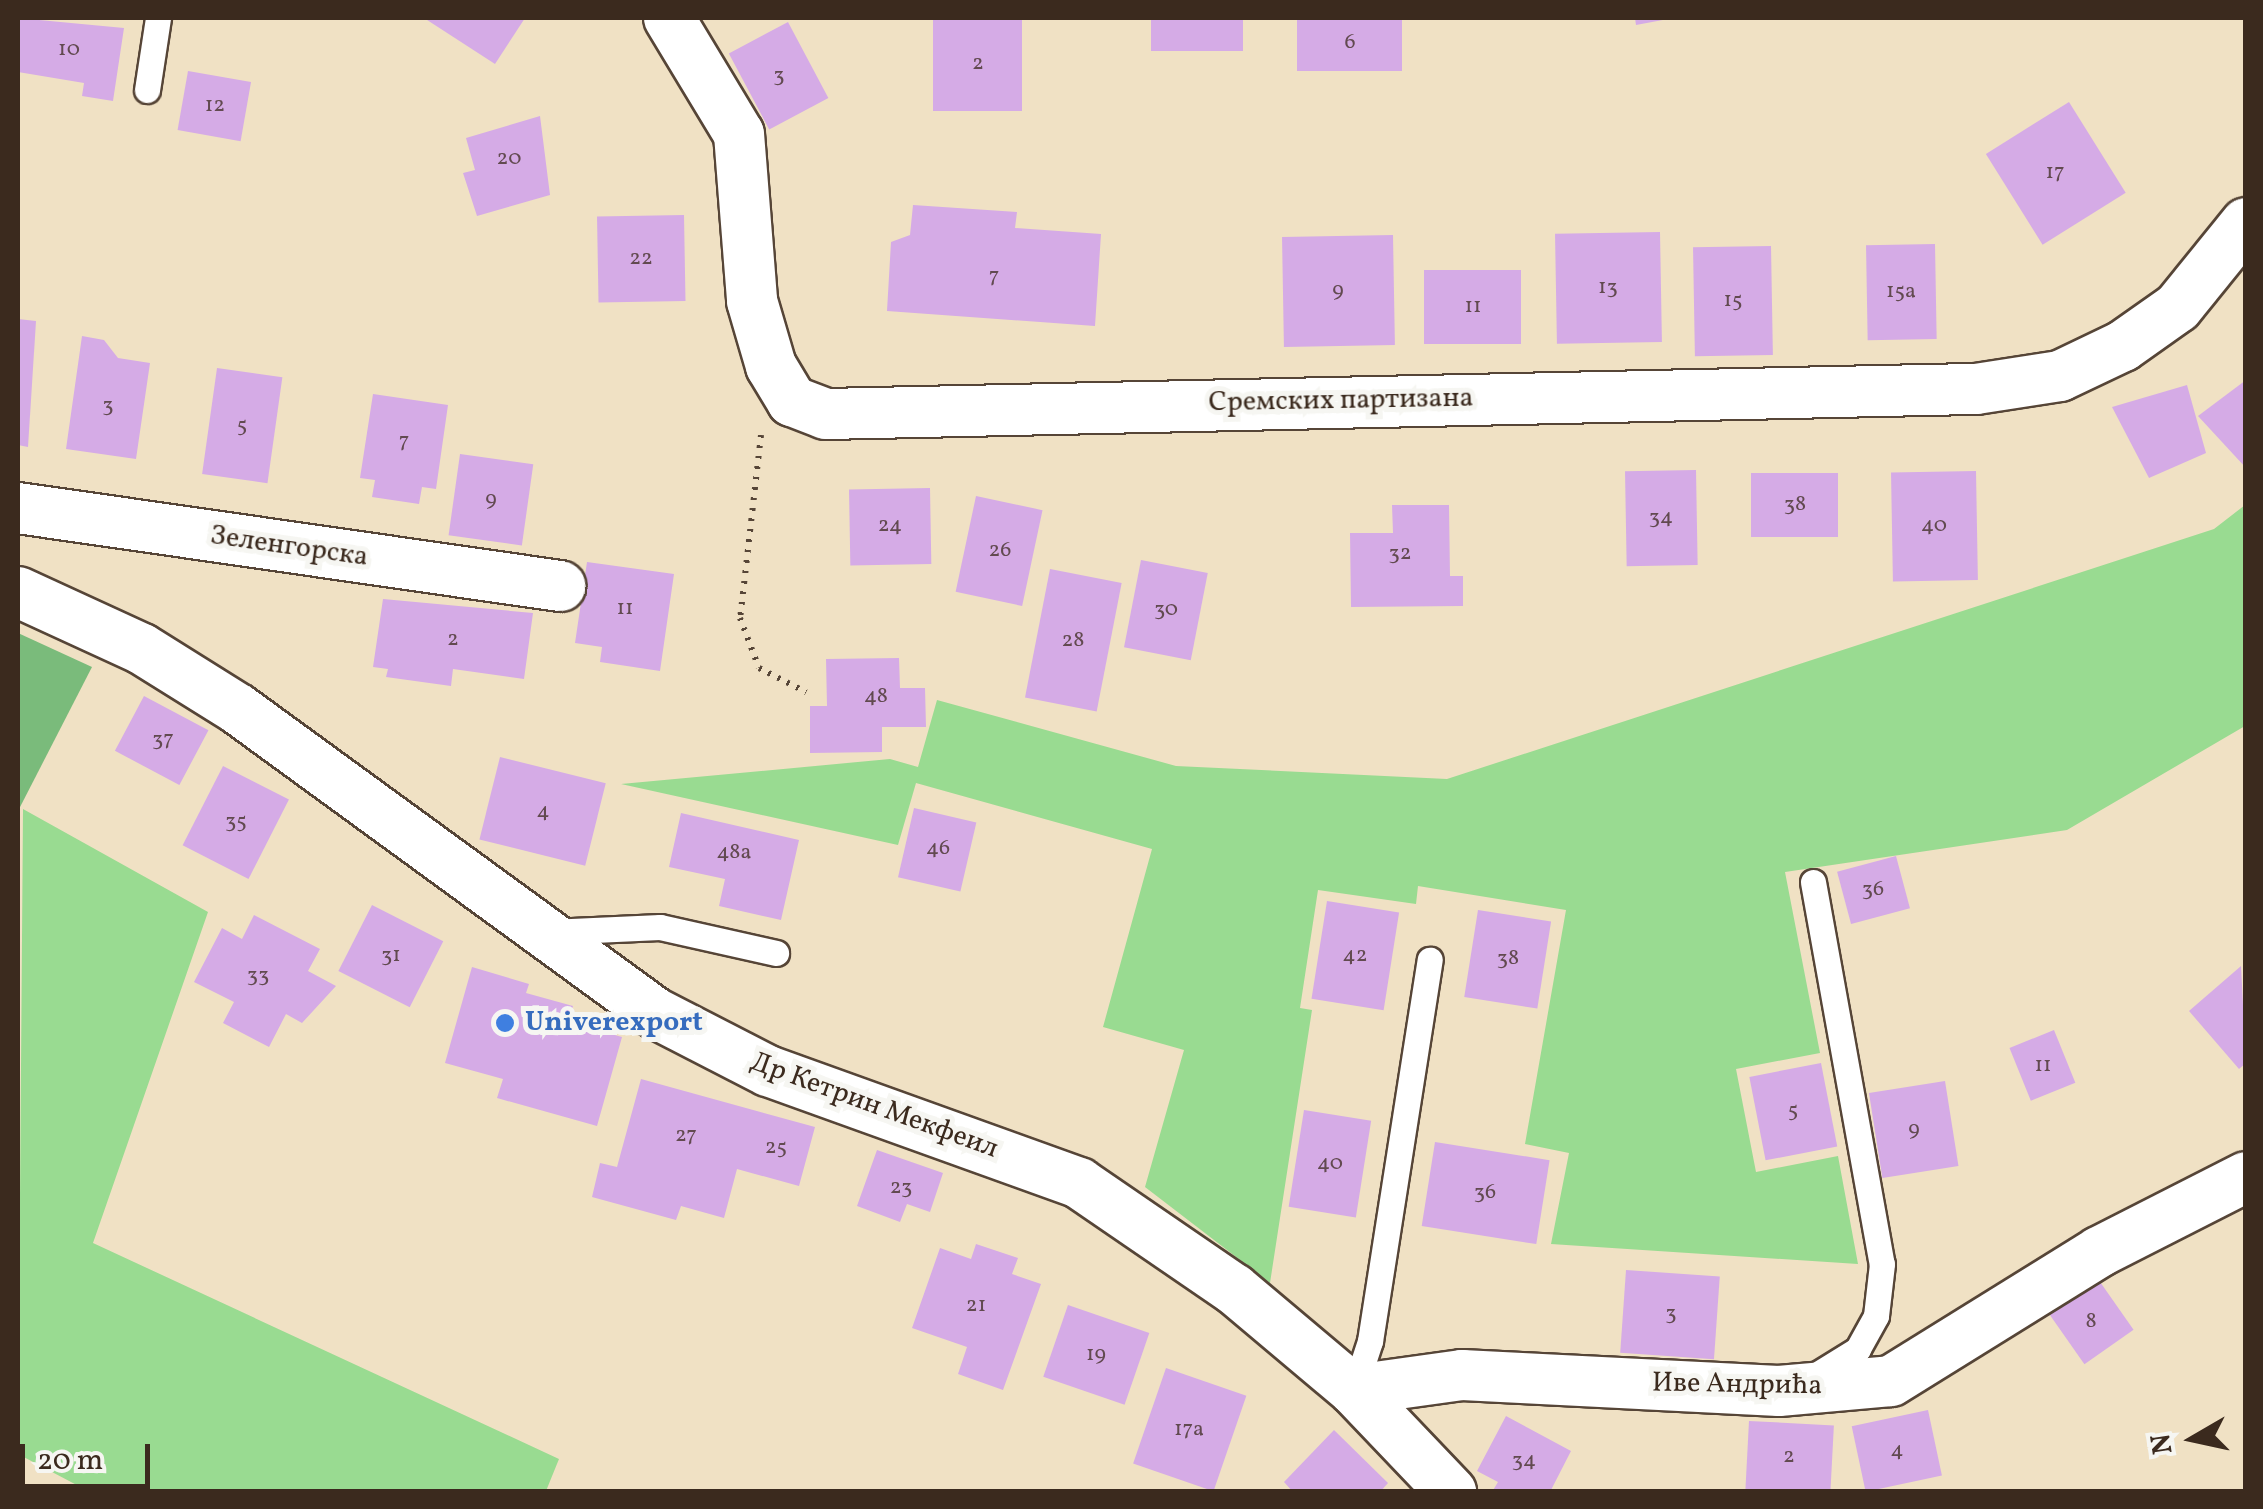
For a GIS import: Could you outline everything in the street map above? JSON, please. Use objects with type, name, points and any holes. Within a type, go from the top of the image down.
[{"type":"street","name":"Сремских партизана","points":[[669,18],[739,134],[752,302],[772,366],[798,406],[839,415],[1976,390],[2060,376],[2123,346],[2178,306],[2246,223]]},
{"type":"street","name":"Зеленгорска","points":[[18,508],[560,586]]},
{"type":"street","name":"Др Кетрин Мекфеил","points":[[18,592],[142,649],[238,709],[539,934],[655,1014],[768,1071],[1080,1184],[1234,1289],[1354,1390],[1451,1492]]},
{"type":"street","name":"Иве Андрића","points":[[1354,1390],[1486,1375],[1779,1392],[1905,1376],[2098,1252],[2246,1177]]},
{"type":"lane","points":[[147,90],[158,18]]},
{"type":"lane","points":[[1779,1392],[1858,1349],[1876,1316],[1882,1264],[1813,882]]},
{"type":"lane","points":[[539,934],[600,923],[660,926],[776,953]]},
{"type":"lane","points":[[1354,1390],[1370,1341],[1430,960]]},
{"type":"path","points":[[772,366],[737,587],[747,650],[774,682],[806,692]]},
{"type":"green space","points":[[2245,505],[2245,726],[2067,830],[1785,872],[1820,1053],[1736,1069],[1756,1172],[1838,1156],[1858,1264],[1551,1244],[1569,1153],[1525,1144],[1566,910],[1418,886],[1416,904],[1318,890],[1300,1008],[1312,1010],[1270,1283],[1145,1187],[1184,1050],[1103,1027],[1152,849],[916,783],[898,845],[621,784],[890,759],[918,767],[937,700],[1176,766],[1447,779],[2214,529]]},
{"type":"green space","points":[[18,633],[92,667],[18,811]]},
{"type":"green space","points":[[23,809],[208,912],[93,1243],[559,1459],[546,1491],[88,1491],[18,1454]]},
{"type":"building","points":[[18,18],[124,28],[113,101],[82,96],[84,83],[18,72]]},
{"type":"building","points":[[424,18],[525,18],[495,64]]},
{"type":"building","points":[[933,18],[1022,18],[1022,111],[933,111]]},
{"type":"building","points":[[1151,18],[1243,18],[1243,51],[1151,51]]},
{"type":"building","points":[[1297,18],[1402,18],[1402,71],[1297,71]]},
{"type":"building","points":[[1635,18],[1667,18],[1668,19],[1636,25]]},
{"type":"building","points":[[788,22],[828,98],[769,129],[729,53]]},
{"type":"building","points":[[188,71],[251,82],[241,141],[178,130]]},
{"type":"building","points":[[2069,102],[2126,193],[2043,245],[1986,154]]},
{"type":"building","points":[[540,116],[550,195],[477,216],[463,173],[475,170],[466,138]]},
{"type":"building","points":[[913,205],[1017,212],[1015,228],[1101,234],[1095,326],[887,311],[891,242],[910,235]]},
{"type":"building","points":[[684,215],[686,301],[599,303],[597,217]]},
{"type":"building","points":[[1660,232],[1662,342],[1557,344],[1555,234]]},
{"type":"building","points":[[1393,235],[1395,345],[1284,347],[1282,237]]},
{"type":"building","points":[[1935,244],[1937,339],[1868,340],[1866,245]]},
{"type":"building","points":[[1771,246],[1773,355],[1695,356],[1693,247]]},
{"type":"building","points":[[1424,270],[1521,270],[1521,344],[1424,344]]},
{"type":"building","points":[[18,319],[36,321],[28,447],[18,445]]},
{"type":"building","points":[[82,336],[104,340],[118,358],[150,363],[136,459],[66,449]]},
{"type":"building","points":[[217,368],[282,377],[267,483],[202,474]]},
{"type":"building","points":[[2246,380],[2246,468],[2198,416]]},
{"type":"building","points":[[2187,385],[2206,453],[2149,478],[2112,407]]},
{"type":"building","points":[[373,394],[448,405],[436,489],[422,487],[419,504],[372,497],[375,480],[360,478]]},
{"type":"building","points":[[460,454],[533,464],[522,546],[449,535]]},
{"type":"building","points":[[1696,470],[1698,565],[1627,566],[1625,471]]},
{"type":"building","points":[[1976,471],[1978,580],[1893,581],[1891,472]]},
{"type":"building","points":[[1751,473],[1838,473],[1838,537],[1751,537]]},
{"type":"building","points":[[930,488],[931,564],[850,565],[849,489]]},
{"type":"building","points":[[976,496],[1043,510],[1022,606],[956,592]]},
{"type":"building","points":[[1392,505],[1449,505],[1450,576],[1463,576],[1463,606],[1351,607],[1350,533],[1393,533]]},
{"type":"building","points":[[1141,560],[1208,573],[1191,660],[1124,647]]},
{"type":"building","points":[[587,562],[674,574],[660,671],[600,662],[602,647],[575,643]]},
{"type":"building","points":[[1050,569],[1122,583],[1097,712],[1025,698]]},
{"type":"building","points":[[383,599],[533,613],[524,679],[453,669],[451,686],[386,677],[388,669],[373,667]]},
{"type":"building","points":[[899,658],[900,688],[925,688],[926,727],[882,727],[882,752],[810,753],[810,706],[827,706],[826,659]]},
{"type":"building","points":[[144,696],[208,730],[179,785],[115,751]]},
{"type":"building","points":[[500,757],[606,783],[585,866],[479,839]]},
{"type":"building","points":[[223,766],[289,800],[249,879],[183,845]]},
{"type":"building","points":[[914,808],[976,822],[960,892],[898,877]]},
{"type":"building","points":[[681,813],[799,840],[781,920],[719,906],[725,879],[669,867]]},
{"type":"building","points":[[1896,856],[1910,908],[1851,924],[1837,872]]},
{"type":"building","points":[[1327,901],[1399,912],[1384,1010],[1312,999]]},
{"type":"building","points":[[372,905],[443,941],[410,1007],[338,971]]},
{"type":"building","points":[[1478,910],[1551,922],[1537,1008],[1464,997]]},
{"type":"building","points":[[254,915],[320,949],[308,971],[336,986],[302,1023],[286,1014],[269,1047],[223,1023],[234,1002],[194,982],[222,928],[242,939]]},
{"type":"building","points":[[2241,966],[2246,1063],[2239,1069],[2189,1011]]},
{"type":"building","points":[[472,967],[529,984],[526,993],[573,1006],[568,1022],[622,1037],[597,1126],[497,1098],[503,1079],[445,1063]]},
{"type":"building","points":[[2054,1030],[2075,1083],[2031,1101],[2009,1048]]},
{"type":"building","points":[[1821,1063],[1837,1146],[1766,1160],[1749,1077]]},
{"type":"building","points":[[641,1079],[815,1127],[799,1186],[737,1169],[724,1218],[681,1206],[676,1220],[592,1197],[600,1163],[617,1167]]},
{"type":"building","points":[[1945,1081],[1958,1166],[1882,1178],[1869,1093]]},
{"type":"building","points":[[1304,1110],[1371,1121],[1356,1217],[1289,1207]]},
{"type":"building","points":[[1435,1142],[1550,1160],[1536,1244],[1422,1226]]},
{"type":"building","points":[[877,1150],[943,1173],[930,1212],[907,1204],[900,1222],[857,1206]]},
{"type":"building","points":[[976,1244],[1018,1258],[1012,1274],[1041,1284],[1003,1390],[958,1374],[967,1347],[912,1328],[940,1248],[971,1259]]},
{"type":"building","points":[[1626,1270],[1720,1277],[1714,1359],[1620,1353]]},
{"type":"building","points":[[2098,1279],[2134,1330],[2084,1364],[2049,1313]]},
{"type":"building","points":[[1068,1305],[1149,1333],[1125,1405],[1043,1377]]},
{"type":"building","points":[[1166,1368],[1246,1396],[1213,1491],[1133,1463]]},
{"type":"building","points":[[1928,1410],[1942,1476],[1866,1492],[1852,1426]]},
{"type":"building","points":[[1506,1416],[1571,1451],[1550,1492],[1492,1492],[1498,1482],[1477,1471]]},
{"type":"building","points":[[1749,1421],[1834,1425],[1830,1492],[1745,1489]]},
{"type":"building","points":[[1334,1430],[1388,1483],[1380,1492],[1293,1492],[1284,1482]]},
{"type":"place","name":"Univerexport","points":[[505,1023]]}]
